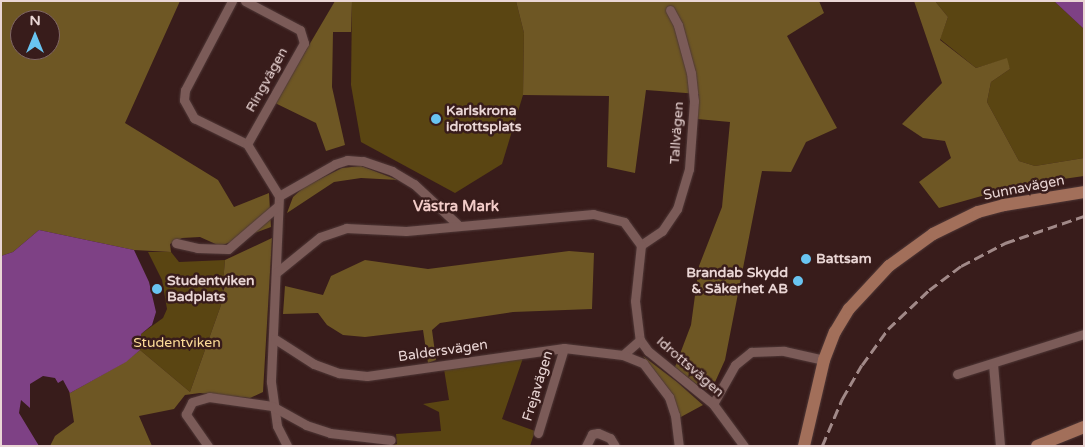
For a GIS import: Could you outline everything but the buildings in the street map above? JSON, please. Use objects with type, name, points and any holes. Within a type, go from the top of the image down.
[{"type":"main road","name":"Sunnavägen","points":[[804,446],[824,360],[835,332],[867,287],[889,266],[933,234],[978,212],[1004,205],[1084,192]]},
{"type":"main road","points":[[1037,446],[1084,427]]},
{"type":"main road","points":[[1056,446],[1084,432]]},
{"type":"street","points":[[232,1],[185,90],[184,100],[194,118],[247,144],[278,201],[272,406],[277,426],[287,446]]},
{"type":"street","name":"Ringvägen","points":[[246,1],[300,30],[304,42],[247,144]]},
{"type":"street","name":"Tallvägen","points":[[641,245],[662,231],[677,209],[689,169],[694,113],[691,73],[678,25],[670,10]]},
{"type":"street","points":[[176,243],[196,248],[228,248],[278,201],[318,171],[347,160],[392,171],[414,184],[457,224]]},
{"type":"street","points":[[277,272],[320,237],[346,228],[406,231],[457,224],[593,214],[624,222],[641,245]]},
{"type":"street","name":"Idrottsvägen","points":[[641,245],[634,301],[640,340],[648,351],[713,404],[744,446]]},
{"type":"street","points":[[957,374],[1084,334]]},
{"type":"street","name":"Baldersvägen","points":[[275,339],[314,364],[339,373],[367,376],[564,348],[623,355]]},
{"type":"street","points":[[640,340],[623,355],[642,363],[669,397],[675,415],[679,446]]},
{"type":"street","name":"Frejavägen","points":[[538,432],[564,348]]},
{"type":"street","points":[[713,404],[736,365],[751,352],[784,352],[824,360]]},
{"type":"street","points":[[993,364],[1000,446]]},
{"type":"street","points":[[208,446],[189,420],[187,407],[192,402],[209,397],[272,406],[306,425],[378,443],[391,440]]},
{"type":"street","points":[[586,446],[592,434],[598,433],[610,438],[615,446]]},
{"type":"green space","name":"Karlskrona idrottsplats","points":[[352,1],[516,1],[524,33],[523,95],[502,164],[455,193],[361,142],[351,85]]},
{"type":"green space","points":[[935,1],[1054,1],[1084,29],[1084,158],[1035,166],[1019,161],[987,102],[991,82],[1010,69],[1006,59],[976,68],[940,39],[948,17]]},
{"type":"green space","name":"Studentviken","points":[[148,252],[171,252],[179,262],[225,260],[221,305],[190,392],[140,350],[141,334],[163,318],[167,309],[162,280]]},
{"type":"green space","points":[[523,358],[502,419],[535,431],[530,446],[388,446],[397,444],[396,434],[441,431],[439,412],[423,404],[449,400],[444,369]]},
{"type":"shaded area","points":[[1,1],[180,1],[125,123],[218,180],[234,207],[269,193],[271,227],[220,246],[200,237],[182,238],[170,244],[171,252],[134,250],[39,230],[13,252],[1,256]]},
{"type":"shaded area","points":[[335,1],[352,1],[351,32],[333,32],[332,87],[345,145],[326,151],[316,123],[275,103]]},
{"type":"shaded area","points":[[516,1],[819,1],[824,13],[787,36],[837,128],[806,142],[791,172],[762,171],[725,360],[711,391],[701,388],[675,367],[691,325],[699,266],[722,207],[730,122],[697,119],[699,94],[646,90],[635,173],[607,167],[609,96],[523,95],[524,33]]},
{"type":"shaded area","points":[[914,1],[935,1],[948,17],[940,40],[976,68],[1007,58],[1010,69],[991,82],[987,102],[1019,161],[1035,166],[1084,158],[1084,176],[1021,185],[939,208],[919,182],[951,158],[945,141],[923,138],[902,124],[942,83]]},
{"type":"shaded area","points":[[1054,1],[1084,1],[1084,29]]},
{"type":"shaded area","points":[[361,166],[398,180],[361,178],[334,182],[287,213],[293,197],[304,187],[342,168]]},
{"type":"shaded area","points":[[39,230],[134,250],[149,282],[156,312],[152,325],[141,334],[140,350],[126,362],[70,393],[63,380],[58,383],[55,378],[43,376],[30,384],[30,408],[21,400],[19,413],[39,446],[1,446],[1,256],[13,252]]},
{"type":"shaded area","points":[[272,238],[263,392],[250,398],[200,393],[185,395],[174,409],[139,416],[152,446],[50,446],[55,436],[74,422],[69,390],[70,393],[125,362],[140,350],[190,392],[221,305],[225,260]]},
{"type":"shaded area","points":[[569,251],[594,253],[592,309],[513,312],[440,323],[432,330],[436,360],[428,363],[423,330],[365,337],[343,335],[327,325],[318,313],[283,314],[285,286],[323,295],[331,276],[365,260],[428,269]]},
{"type":"shaded area","points":[[643,356],[703,405],[679,418],[668,388]]},
{"type":"railway","points":[[822,446],[842,399],[862,365],[888,329],[929,290],[961,266],[1005,243],[1084,216]]},
{"type":"place","name":"Karlskrona idrottsplats","points":[[436,119]]},
{"type":"place","name":"Battsam","points":[[806,259]]},
{"type":"place","name":"Brandab Skydd & Säkerhet AB","points":[[798,281]]},
{"type":"place","name":"Studentviken Badplats","points":[[157,289]]},
{"type":"district","name":"Västra Mark","points":[[456,207]]}]
